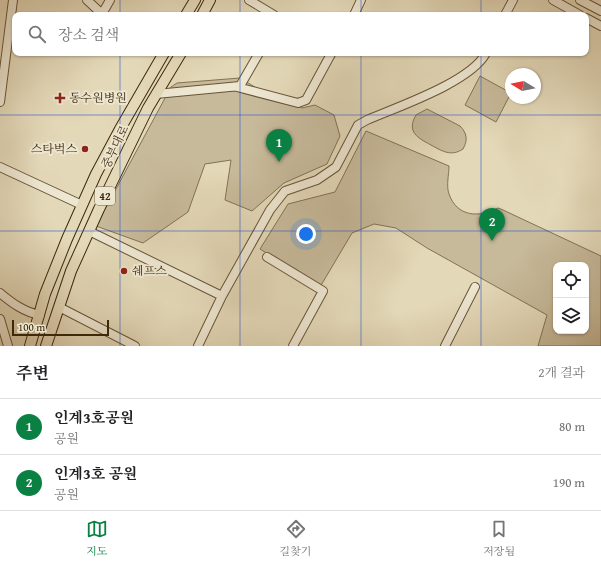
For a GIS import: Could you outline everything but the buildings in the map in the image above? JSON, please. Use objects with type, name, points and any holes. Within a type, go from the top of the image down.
[{"type":"main road","points":[[188,12],[195,0]]},
{"type":"main road","points":[[204,12],[210,0]]},
{"type":"main road","name":"중부대로","points":[[30,346],[45,294],[96,174],[162,56]]},
{"type":"main road","name":"중부대로","points":[[46,346],[71,272],[89,231],[145,114],[179,56]]},
{"type":"street","points":[[0,102],[13,0]]},
{"type":"street","points":[[87,0],[102,12]]},
{"type":"street","points":[[105,12],[110,0]]},
{"type":"street","points":[[248,0],[269,12]]},
{"type":"street","points":[[355,12],[361,0]]},
{"type":"street","points":[[507,12],[513,0]]},
{"type":"street","points":[[553,0],[575,12]]},
{"type":"street","points":[[580,0],[601,11]]},
{"type":"street","points":[[589,20],[601,26]]},
{"type":"street","points":[[237,87],[240,86],[256,56]]},
{"type":"street","points":[[156,94],[237,87],[298,104],[306,100],[328,56]]},
{"type":"street","points":[[198,346],[222,296],[270,210],[286,191],[317,180],[336,167],[358,125],[451,84],[482,61],[484,56]]},
{"type":"street","points":[[0,167],[82,205]]},
{"type":"street","points":[[89,231],[222,296]]},
{"type":"street","points":[[267,257],[323,291],[293,346]]},
{"type":"street","points":[[445,346],[476,287]]},
{"type":"street","points":[[0,293],[29,313],[40,315]]},
{"type":"street","points":[[59,307],[135,346]]},
{"type":"street","points":[[0,319],[2,330],[8,346]]},
{"type":"shaded area","points":[[480,76],[505,90],[505,104],[496,122],[465,105]]},
{"type":"shaded area","points":[[240,78],[258,89],[302,108],[315,105],[334,115],[340,136],[327,164],[284,183],[252,211],[225,200],[231,160],[205,164],[188,212],[143,243],[96,226],[171,87],[177,83]]},
{"type":"shaded area","points":[[427,109],[460,126],[466,137],[466,143],[463,149],[454,153],[447,152],[426,142],[415,134],[412,126],[413,121],[416,115]]},
{"type":"shaded area","points":[[366,131],[449,166],[448,191],[453,202],[463,211],[476,214],[498,208],[601,256],[601,346],[538,346],[547,315],[427,248],[396,228],[374,224],[352,233],[320,287],[260,249],[288,204],[335,192]]},
{"type":"place","name":"동수원병원","points":[[60,98]]},
{"type":"place","name":"스타벅스","points":[[85,149]]},
{"type":"place","name":"인계3호공원","points":[[279,162]]},
{"type":"place","name":"인계3호 공원","points":[[492,241]]},
{"type":"place","name":"쉐프스","points":[[124,271]]}]
